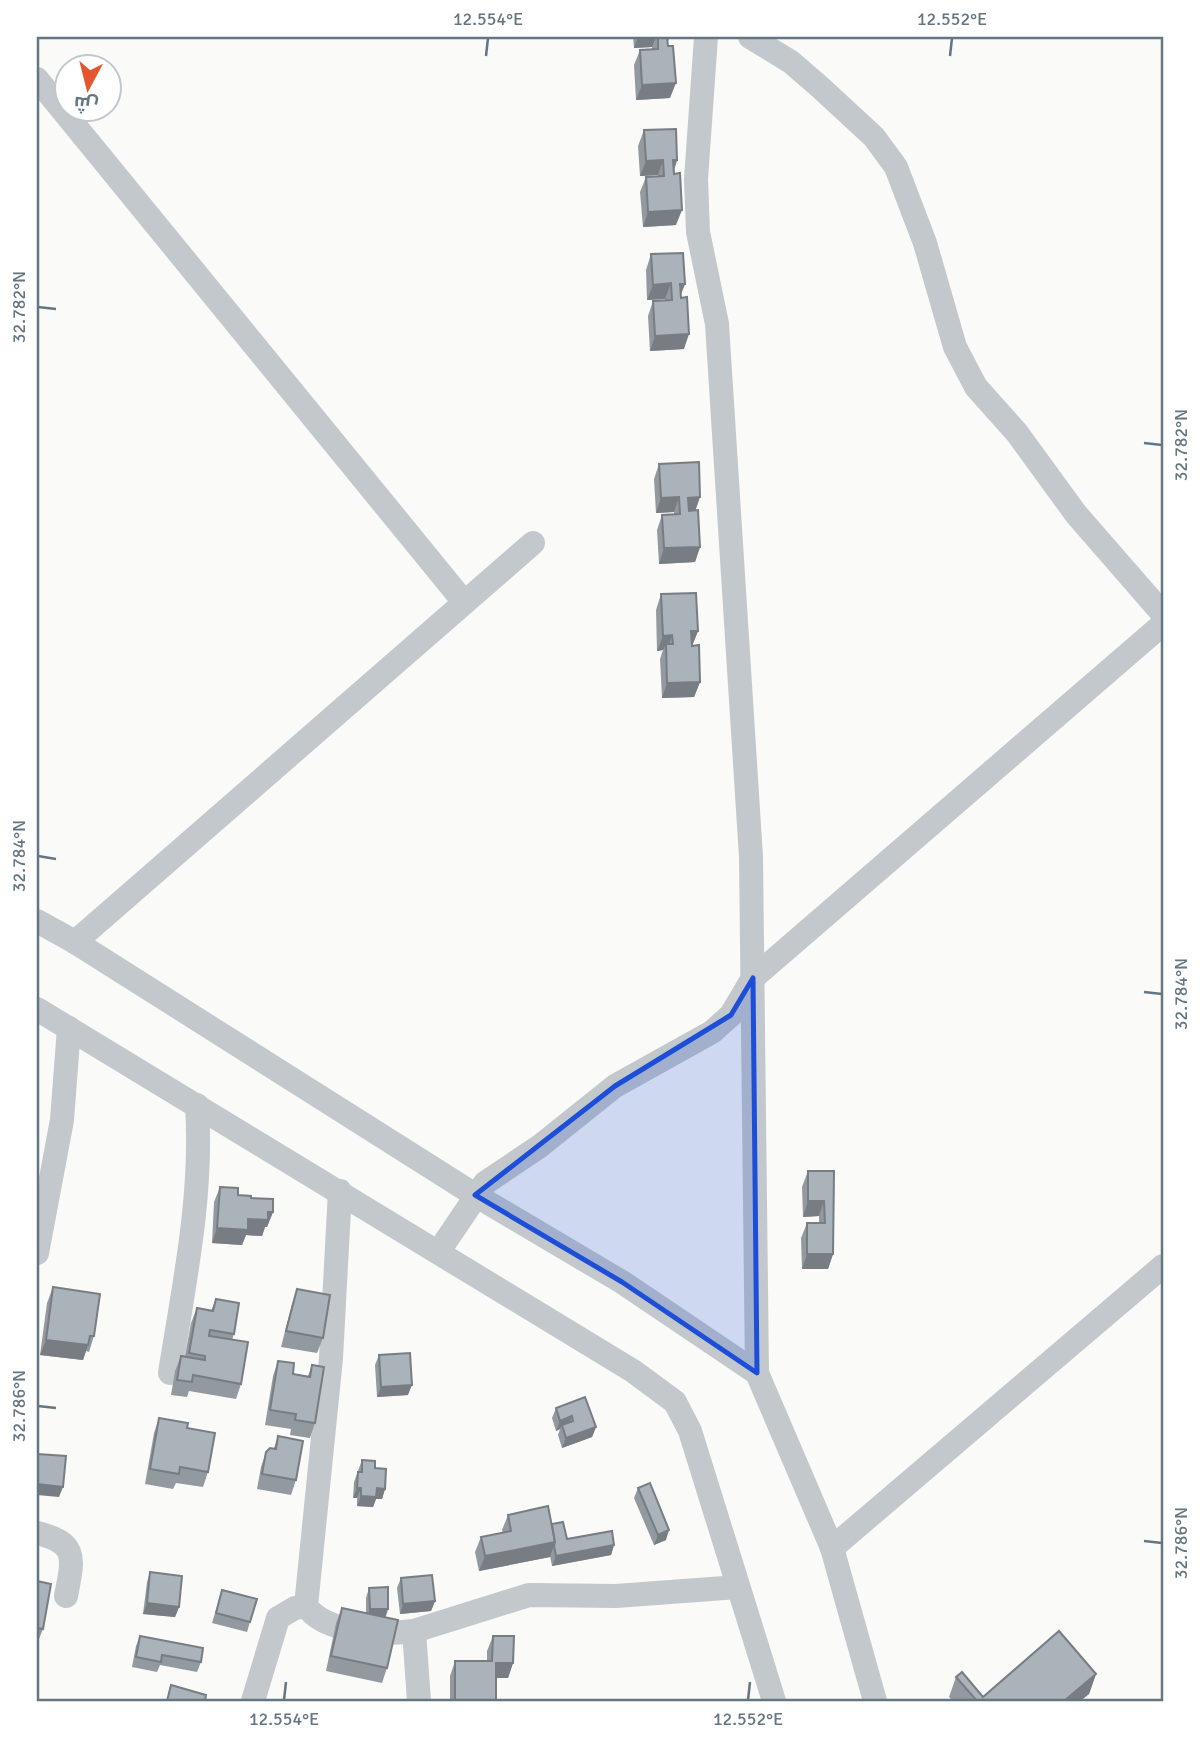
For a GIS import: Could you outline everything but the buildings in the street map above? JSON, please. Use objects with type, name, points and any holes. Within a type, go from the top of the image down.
[{"type":"street","points":[[706,37],[696,179],[698,232],[718,324],[751,858],[757,1373],[832,1548],[875,1701]]},
{"type":"street","points":[[750,37],[790,62],[821,88],[874,138],[896,167],[925,243],[955,347],[976,387],[1017,433],[1076,514],[1163,614]]},
{"type":"street","points":[[37,79],[464,603]]},
{"type":"street","points":[[75,942],[533,543]]},
{"type":"street","points":[[439,1251],[458,1227],[475,1195],[485,1183],[540,1146],[615,1086],[712,1032],[732,1015],[753,978],[1163,624]]},
{"type":"street","points":[[37,921],[75,942],[475,1195],[622,1282],[757,1373]]},
{"type":"street","points":[[37,1009],[439,1251],[633,1371],[675,1402],[690,1431],[774,1701]]},
{"type":"street","points":[[37,1253],[62,1120],[69,1028]]},
{"type":"street","points":[[170,1373],[194,1221],[200,1154],[197,1105]]},
{"type":"street","points":[[340,1191],[331,1358],[306,1606],[317,1619],[369,1631],[414,1631],[529,1595],[616,1596],[738,1587]]},
{"type":"street","points":[[832,1548],[1163,1266]]},
{"type":"street","points":[[37,1533],[55,1537],[67,1545],[72,1556],[65,1595]]},
{"type":"street","points":[[253,1701],[278,1618],[295,1608],[306,1606]]},
{"type":"street","points":[[414,1631],[419,1701]]},
{"type":"highlighted area","points":[[753,978],[757,1373],[622,1282],[475,1195],[615,1086],[731,1015]]}]
